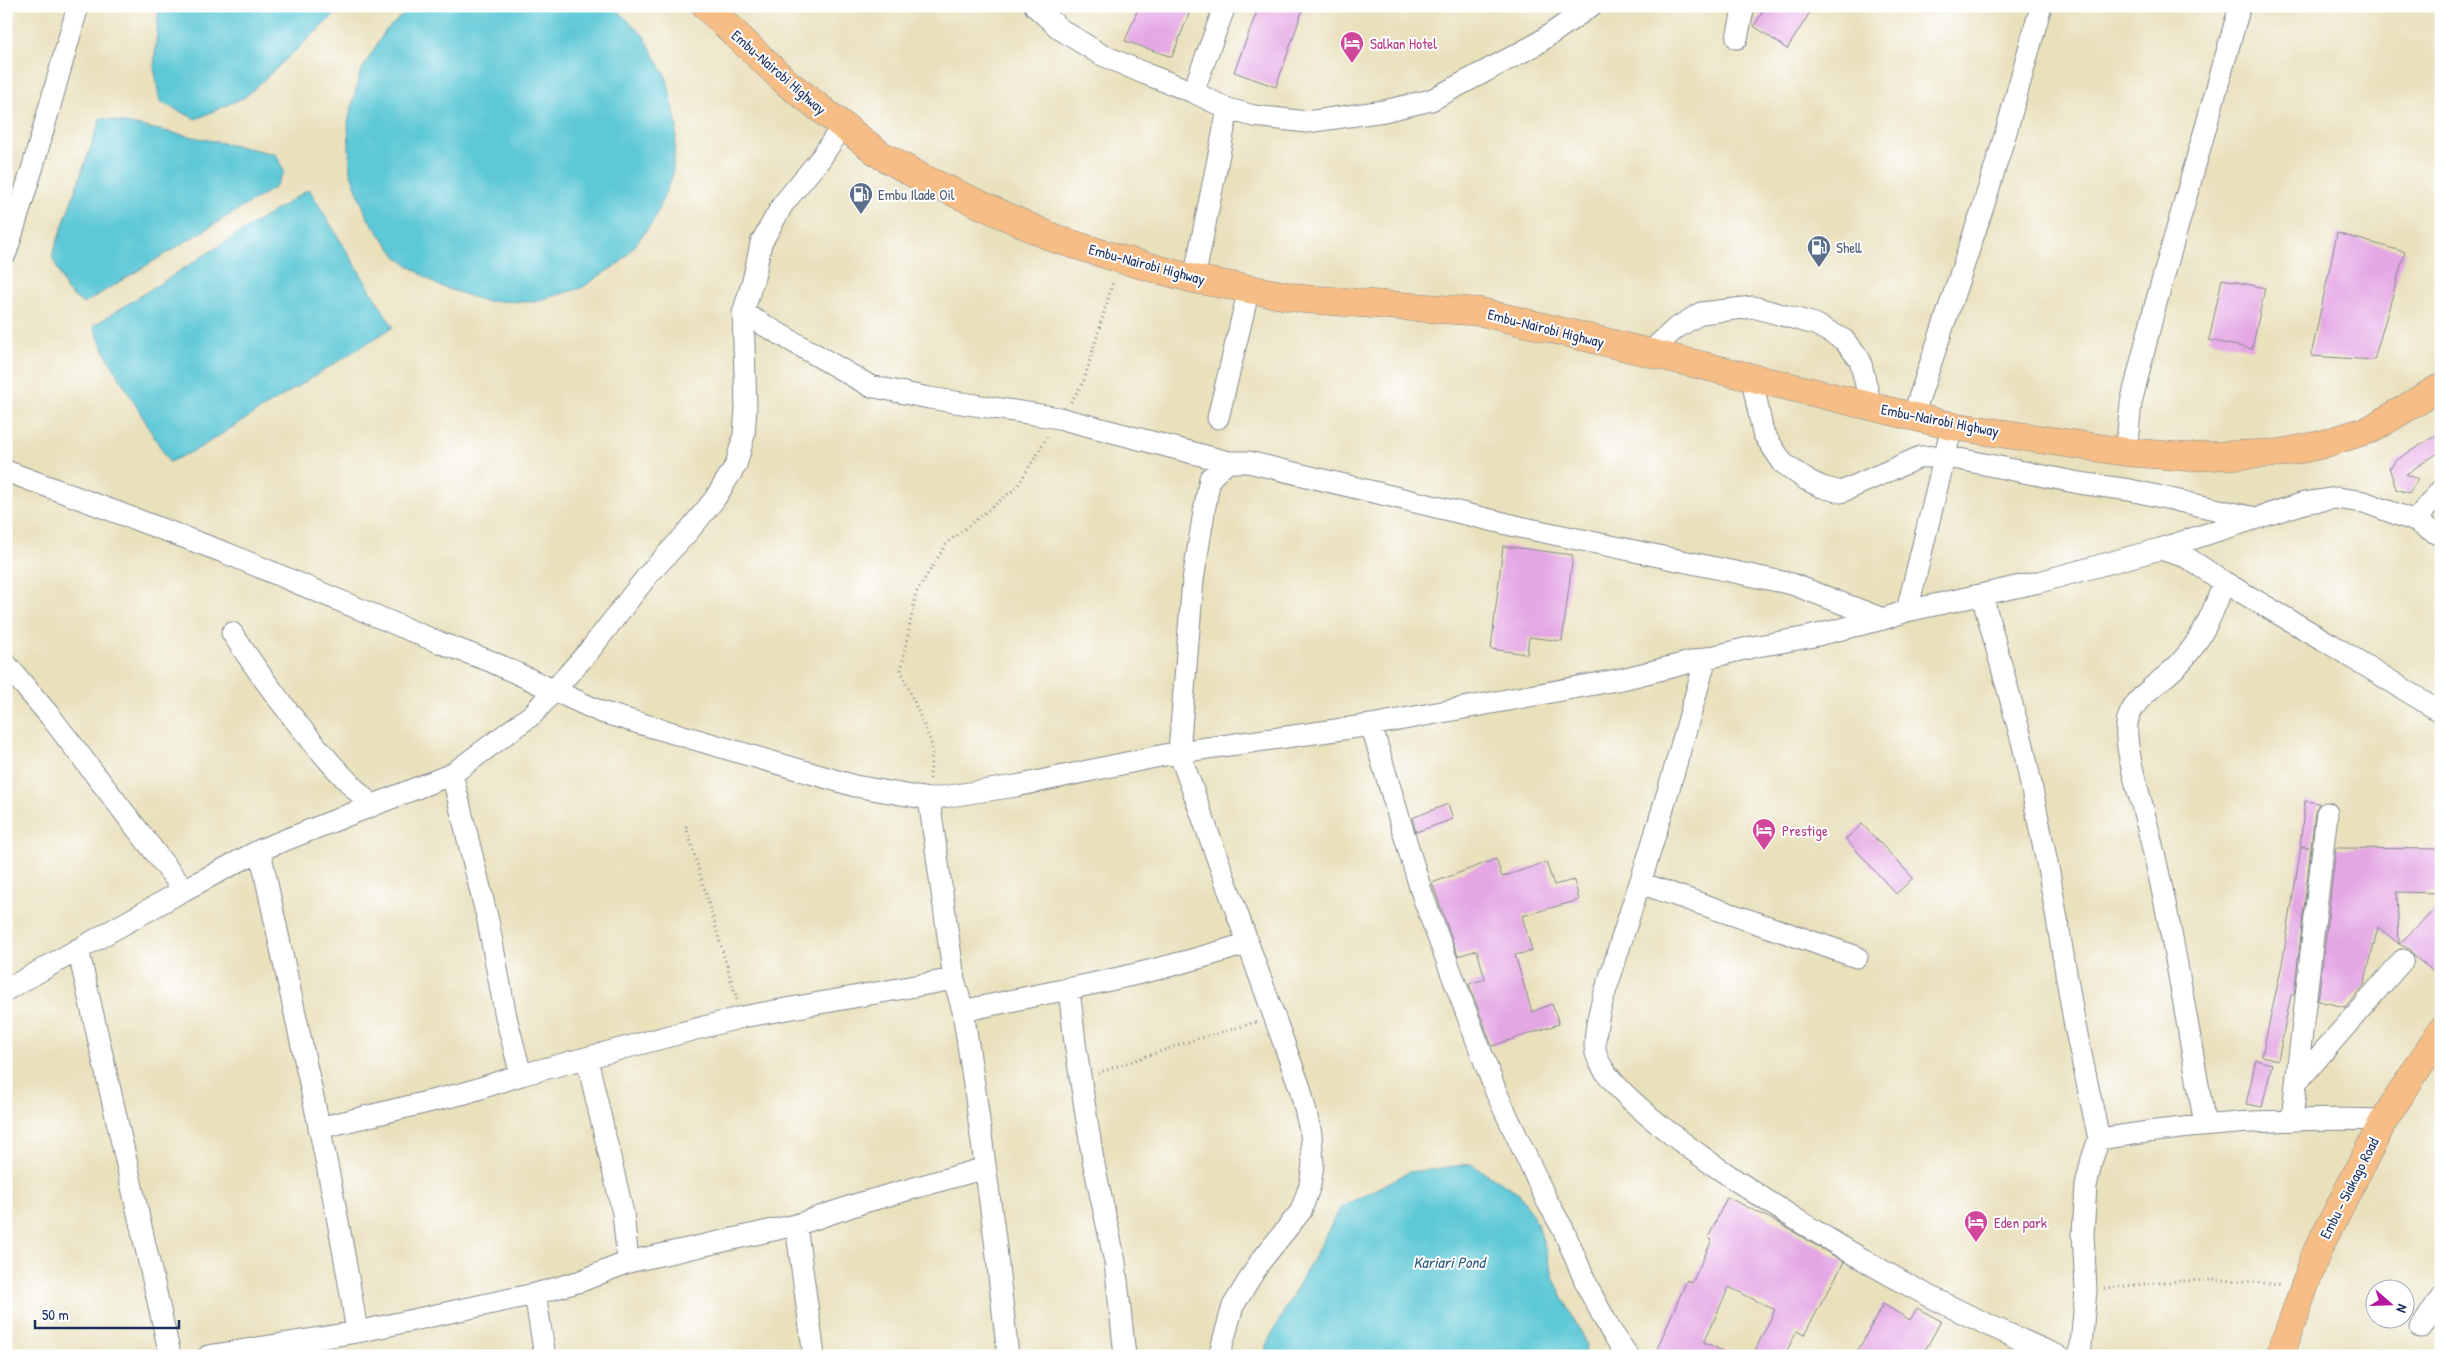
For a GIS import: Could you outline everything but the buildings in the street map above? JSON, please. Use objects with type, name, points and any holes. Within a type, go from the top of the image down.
[{"type":"main road","name":"Embu-Nairobi Highway","points":[[706,6],[787,83],[881,155],[965,199],[1056,239],[1194,279],[1304,299],[1481,312],[1648,354],[1952,426],[2126,452],[2187,457],[2281,453],[2320,445],[2371,429],[2441,387]]},
{"type":"main road","name":"Embu - Siakago Road","points":[[2280,1356],[2302,1289],[2317,1251],[2384,1120],[2441,1030]]},
{"type":"street","points":[[6,253],[33,166],[78,6]]},
{"type":"street","points":[[1035,6],[1060,29],[1100,54],[1193,92],[1228,109],[1254,116],[1308,122],[1384,111],[1430,100],[1535,45],[1591,6]]},
{"type":"street","points":[[1193,92],[1225,6]]},
{"type":"street","points":[[1737,38],[1744,6]]},
{"type":"street","points":[[1913,416],[1985,200],[2040,6]]},
{"type":"street","points":[[2126,452],[2131,403],[2152,319],[2240,6]]},
{"type":"street","points":[[1194,279],[1228,109]]},
{"type":"street","points":[[6,990],[184,890],[260,850],[372,806],[408,794],[452,774],[533,714],[556,691],[648,574],[687,533],[714,500],[736,465],[744,435],[746,407],[743,313],[754,277],[761,243],[783,204],[821,158],[842,126]]},
{"type":"street","points":[[1218,418],[1249,289]]},
{"type":"street","points":[[1648,354],[1675,329],[1701,313],[1753,307],[1815,324],[1844,340],[1860,360],[1871,406]]},
{"type":"street","points":[[743,313],[870,386],[929,398],[1059,418],[1228,462],[1248,462],[1520,527],[1792,584],[1883,619]]},
{"type":"street","points":[[1752,379],[1763,433],[1783,463],[1804,479],[1822,487],[1842,492],[1920,457],[1944,456],[2079,483],[2130,490],[2255,518]]},
{"type":"street","points":[[1907,611],[1952,426]]},
{"type":"street","points":[[1219,1356],[1233,1306],[1260,1262],[1301,1211],[1310,1185],[1313,1165],[1311,1134],[1300,1088],[1179,752],[1192,580],[1210,478],[1228,462]]},
{"type":"street","points":[[6,470],[226,553],[438,642],[490,661],[601,712],[671,734],[764,758],[855,786],[929,799],[1016,786],[1179,752],[1371,725],[1622,679],[1752,646],[1809,636],[1883,619],[1907,611],[2039,582],[2160,549],[2304,503],[2336,498],[2364,502],[2415,521],[2441,536]]},
{"type":"street","points":[[2415,521],[2441,490]]},
{"type":"street","points":[[2160,549],[2186,557],[2224,582],[2441,712]]},
{"type":"street","points":[[2205,1125],[2157,863],[2132,774],[2128,740],[2129,717],[2141,698],[2172,672],[2194,647],[2211,615],[2224,582]]},
{"type":"street","points":[[1982,595],[2023,745],[2050,878],[2075,1026],[2099,1139],[2086,1186],[2083,1234],[2086,1290],[2080,1356]]},
{"type":"street","points":[[232,633],[265,683],[316,748],[372,806]]},
{"type":"street","points":[[1706,658],[1640,883],[1599,1012],[1595,1049],[1604,1073],[1686,1146],[1733,1178],[1908,1284],[1991,1326],[2058,1356]]},
{"type":"street","points":[[6,664],[50,716],[184,890]]},
{"type":"street","points":[[1371,725],[1423,897],[1496,1092],[1547,1201],[1563,1229],[1589,1290],[1611,1331],[1628,1356]]},
{"type":"street","points":[[452,774],[488,921],[506,1017],[521,1074]]},
{"type":"street","points":[[929,799],[954,979],[963,1011],[985,1168],[1008,1356]]},
{"type":"street","points":[[2292,1119],[2327,814]]},
{"type":"street","points":[[260,850],[319,1128],[357,1332]]},
{"type":"street","points":[[1640,883],[1857,957]]},
{"type":"street","points":[[963,1011],[1203,958],[1248,944]]},
{"type":"street","points":[[78,949],[169,1350],[168,1356]]},
{"type":"street","points":[[2296,1084],[2403,960]]},
{"type":"street","points":[[319,1128],[465,1093],[521,1074],[588,1059],[742,1017],[954,979]]},
{"type":"street","points":[[1069,988],[1080,1079],[1093,1160],[1115,1262],[1125,1356]]},
{"type":"street","points":[[588,1059],[623,1213],[628,1262]]},
{"type":"street","points":[[2099,1139],[2205,1125],[2292,1119],[2384,1120]]},
{"type":"street","points":[[208,1356],[357,1332],[534,1294],[581,1281],[628,1262],[796,1225],[985,1168]]},
{"type":"street","points":[[796,1225],[814,1356]]},
{"type":"street","points":[[534,1294],[545,1356]]},
{"type":"street","points":[[2421,1328],[2441,1297]]},
{"type":"path","points":[[929,799],[932,745],[901,670],[916,593],[947,543],[1017,487],[1084,381],[1120,259]]},
{"type":"path","points":[[686,826],[742,1017]]},
{"type":"path","points":[[1080,1079],[1190,1041],[1274,1017]]},
{"type":"path","points":[[2086,1290],[2169,1282],[2229,1279],[2302,1289]]},
{"type":"water","points":[[159,6],[344,6],[245,97],[196,119],[160,102],[154,67]]},
{"type":"water","points":[[413,6],[613,6],[644,36],[667,79],[677,127],[672,177],[653,222],[622,261],[581,288],[533,302],[484,301],[437,285],[397,257],[367,217],[350,171],[348,122],[360,73],[385,31]]},
{"type":"water","points":[[101,118],[276,154],[284,172],[274,188],[83,304],[67,291],[52,256]]},
{"type":"water","points":[[309,189],[393,327],[196,450],[169,462],[107,356],[93,326]]},
{"type":"water","name":"Kariari Pond","points":[[1471,1164],[1519,1193],[1538,1225],[1554,1279],[1586,1344],[1584,1356],[1265,1356],[1268,1341],[1341,1207],[1409,1172]]},
{"type":"place","name":"Salkan Hotel","points":[[1352,64]]},
{"type":"place","name":"Embu Ilade Oil","points":[[861,215]]},
{"type":"place","name":"Shell","points":[[1819,268]]},
{"type":"place","name":"Prestige","points":[[1764,851]]},
{"type":"place","name":"Eden park","points":[[1976,1243]]}]
